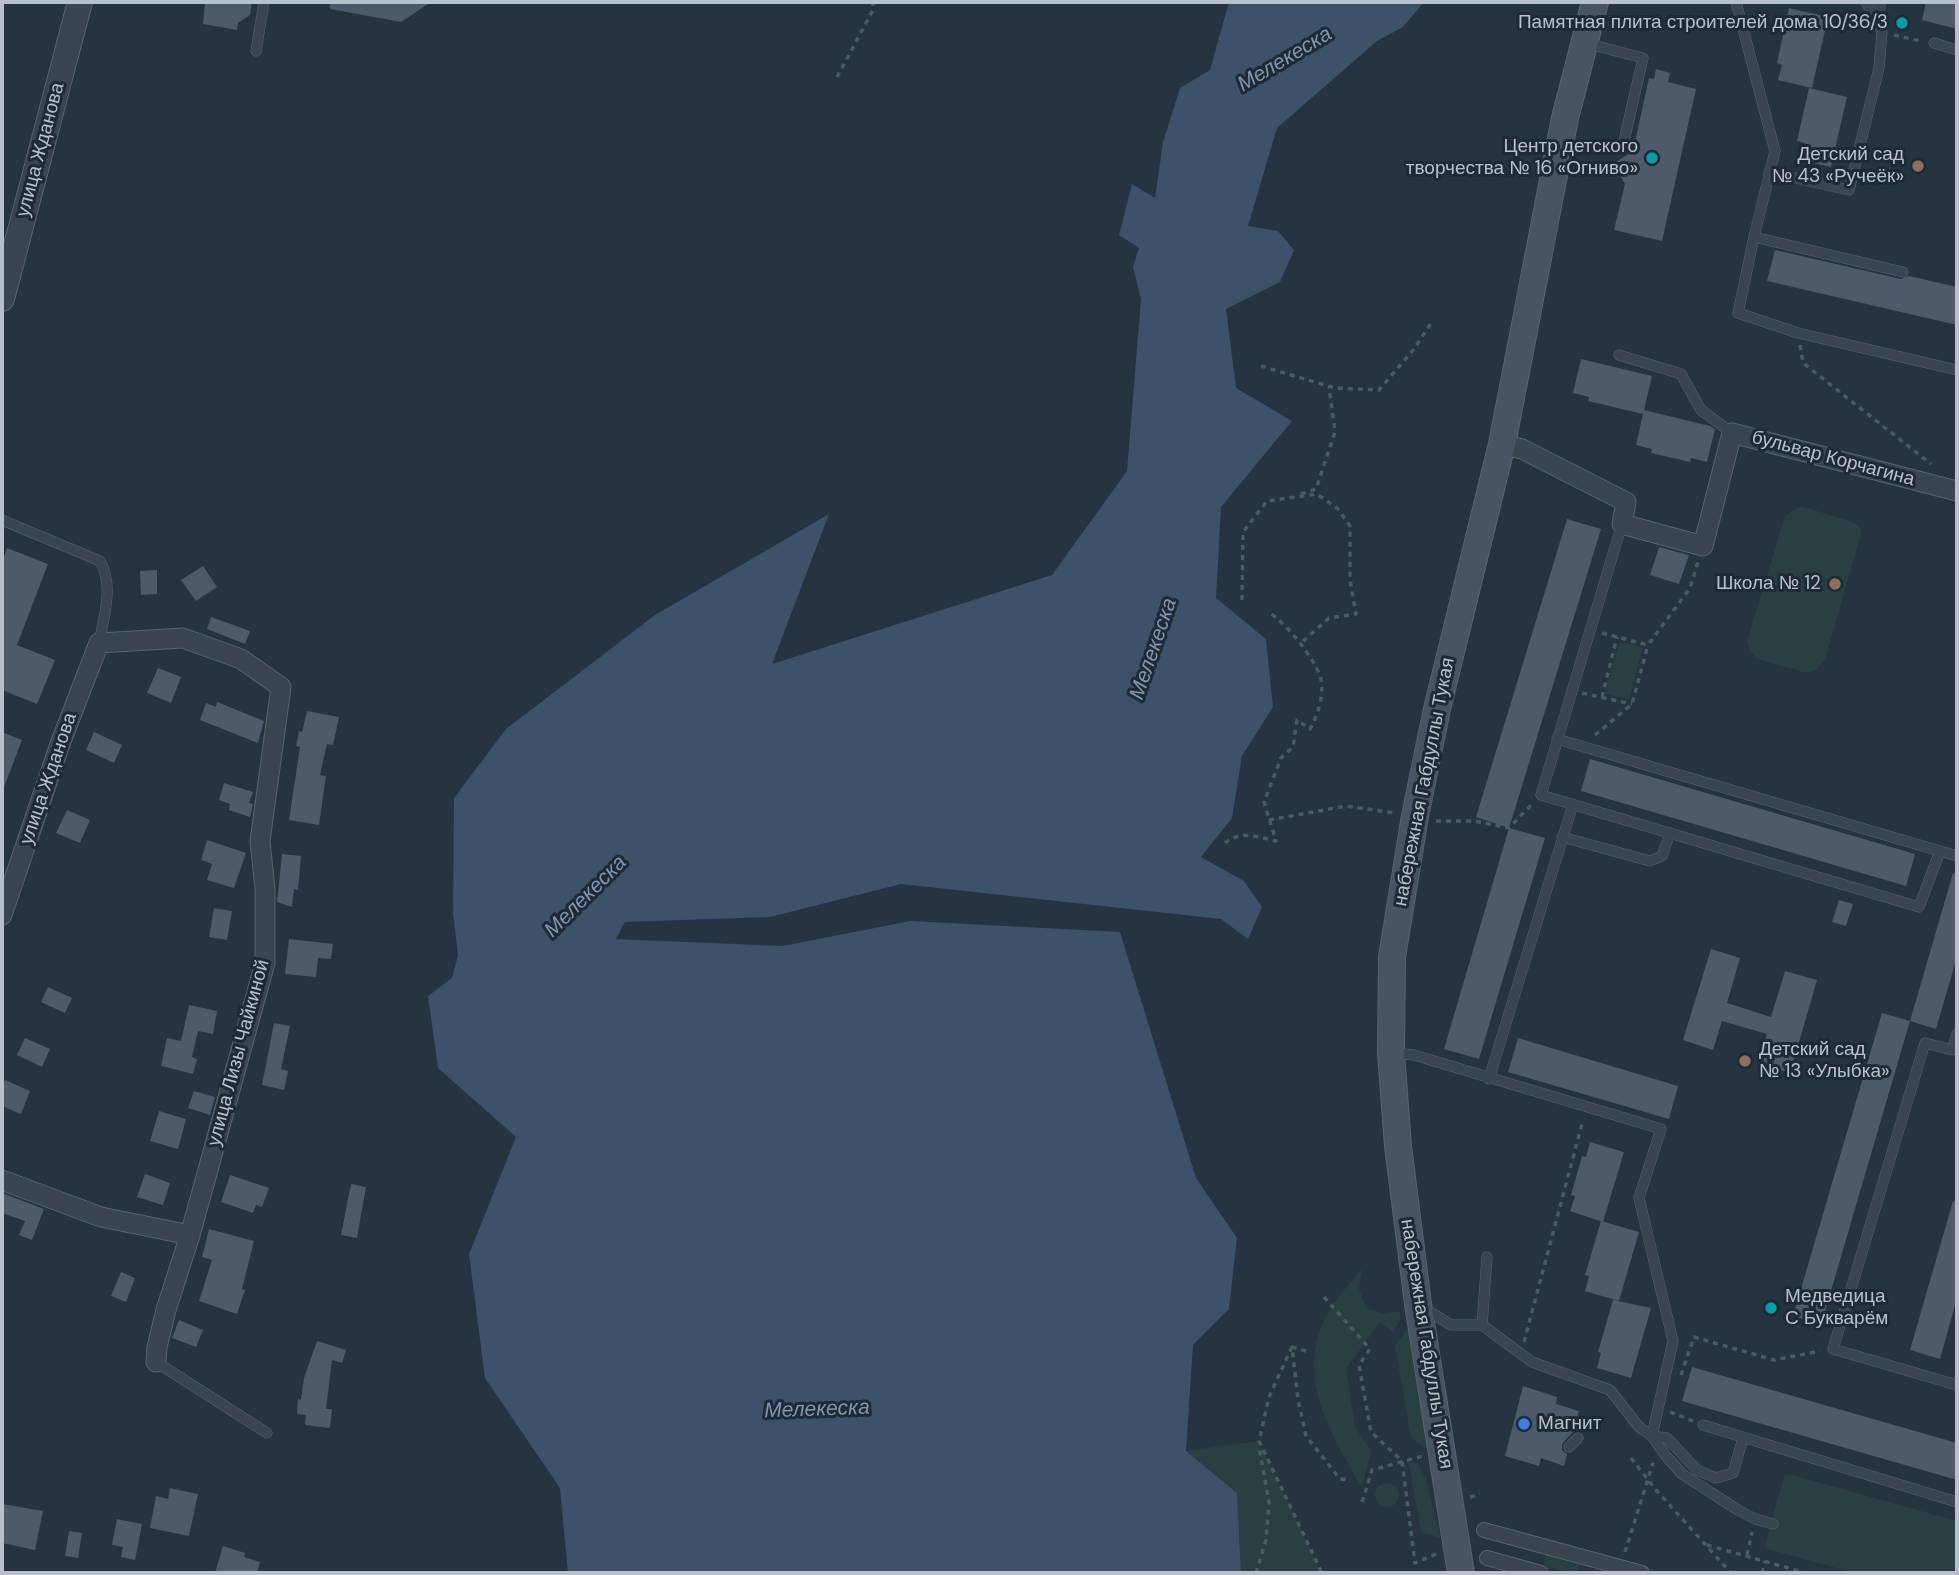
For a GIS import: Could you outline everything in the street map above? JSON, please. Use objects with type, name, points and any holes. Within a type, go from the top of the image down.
[{"type":"main road","name":"набережная Габдуллы Тукая","points":[[1461,1573],[1418,1304],[1398,1146],[1391,1053],[1392,957],[1437,709],[1502,444],[1565,118],[1595,2]]},
{"type":"street","name":"улица Жданова","points":[[2,299],[80,2]]},
{"type":"street","name":"бульвар Корчагина","points":[[1703,546],[1732,433],[1957,491]]},
{"type":"street","points":[[1502,444],[1522,449],[1626,502],[1622,524],[1703,546]]},
{"type":"street","name":"улица Лизы Чайкиной","points":[[99,643],[183,638],[241,659],[281,687],[260,841],[265,889],[265,963],[190,1235],[166,1310],[156,1362]]},
{"type":"street","name":"улица Жданова","points":[[2,915],[99,643]]},
{"type":"street","points":[[2,1180],[101,1217],[190,1235]]},
{"type":"street","points":[[1484,1530],[1642,1573]]},
{"type":"street","points":[[1487,1558],[1541,1573]]},
{"type":"lane","points":[[256,51],[264,2]]},
{"type":"lane","points":[[1736,2],[1774,150],[1738,313],[1798,333],[1957,370]]},
{"type":"lane","points":[[1769,172],[1849,190],[1879,68],[1882,32],[1866,2]]},
{"type":"lane","points":[[1877,22],[1881,2]]},
{"type":"lane","points":[[1584,43],[1643,58],[1623,145]]},
{"type":"lane","points":[[1934,43],[1957,50]]},
{"type":"lane","points":[[1754,237],[1903,272]]},
{"type":"lane","points":[[1619,355],[1681,374],[1701,410],[1732,433]]},
{"type":"lane","points":[[2,520],[100,561],[107,573],[104,619],[99,643]]},
{"type":"lane","points":[[1622,524],[1541,795],[1919,907],[1940,851]]},
{"type":"lane","points":[[1557,739],[1957,856]]},
{"type":"lane","points":[[1489,1079],[1573,804]]},
{"type":"lane","points":[[1562,836],[1650,862],[1662,856],[1670,833]]},
{"type":"lane","points":[[1956,1381],[1833,1349],[1925,1043],[1952,1050],[1957,1034]]},
{"type":"lane","points":[[1391,1053],[1414,1055],[1661,1129],[1640,1198],[1673,1341],[1652,1436]]},
{"type":"lane","points":[[1482,1325],[1487,1257]]},
{"type":"lane","points":[[1418,1304],[1451,1325],[1482,1325],[1532,1362],[1610,1391],[1639,1427],[1652,1436],[1682,1474],[1755,1519],[1773,1524]]},
{"type":"lane","points":[[156,1362],[267,1433]]},
{"type":"lane","points":[[1703,1425],[1957,1502]]},
{"type":"lane","points":[[1652,1436],[1667,1438],[1697,1469],[1716,1478],[1733,1473],[1743,1438]]},
{"type":"lane","points":[[1569,1447],[1578,1438]]},
{"type":"path","points":[[837,77],[873,10],[873,2]]},
{"type":"path","points":[[1882,32],[1934,43]]},
{"type":"path","points":[[1261,366],[1329,386],[1379,390],[1414,349],[1431,323]]},
{"type":"path","points":[[1798,333],[1803,363],[1937,469]]},
{"type":"path","points":[[1292,497],[1316,489],[1335,432],[1329,386]]},
{"type":"path","points":[[1242,600],[1243,532],[1267,501],[1317,494],[1338,509],[1350,526],[1350,580],[1356,614],[1329,618],[1300,644]]},
{"type":"path","points":[[1582,747],[1632,704],[1648,645],[1690,589],[1703,546]]},
{"type":"path","points":[[1225,843],[1230,838],[1249,834],[1276,841],[1264,802],[1281,758],[1293,747],[1297,720],[1310,729],[1316,717],[1322,685],[1310,657],[1277,617],[1268,612]]},
{"type":"path","points":[[1590,630],[1648,645]]},
{"type":"path","points":[[1602,697],[1617,637]]},
{"type":"path","points":[[1572,691],[1632,704]]},
{"type":"path","points":[[1520,1354],[1587,1108]]},
{"type":"path","points":[[1324,1297],[1370,1349],[1359,1365],[1371,1432],[1402,1461],[1415,1563],[1447,1549]]},
{"type":"path","points":[[1292,1347],[1306,1351]]},
{"type":"path","points":[[1256,1573],[1266,1540],[1269,1502],[1259,1441],[1269,1397],[1292,1347]]},
{"type":"path","points":[[1292,1347],[1298,1399],[1306,1436],[1340,1479],[1349,1480]]},
{"type":"path","points":[[1668,1411],[1703,1425]]},
{"type":"path","points":[[1259,1441],[1322,1573]]},
{"type":"path","points":[[1362,1502],[1372,1470],[1425,1455]]},
{"type":"path","points":[[1631,1458],[1656,1490],[1731,1573]]},
{"type":"path","points":[[1747,1556],[1755,1519]]},
{"type":"path","points":[[1705,1545],[1806,1573]]},
{"type":"path","points":[[1762,1573],[1765,1561]]},
{"type":"green space","points":[[1798,507],[1853,522],[1859,526],[1861,534],[1825,660],[1817,669],[1807,673],[1757,659],[1750,651],[1747,641],[1785,516]]},
{"type":"green space","points":[[1620,642],[1643,647],[1629,699],[1605,694]]},
{"type":"green space","points":[[1362,1269],[1359,1289],[1366,1308],[1385,1314],[1400,1311],[1400,1321],[1393,1332],[1380,1322],[1346,1369],[1355,1427],[1371,1451],[1363,1483],[1360,1485],[1322,1409],[1314,1369],[1315,1348],[1324,1319]]},
{"type":"green space","points":[[1410,1326],[1431,1453],[1411,1438],[1395,1345]]},
{"type":"green space","points":[[1259,1441],[1322,1573],[1241,1573],[1237,1493],[1186,1451]]},
{"type":"green space","points":[[1416,1462],[1426,1478],[1440,1538],[1421,1532],[1409,1463]]},
{"type":"green space","points":[[1785,1473],[1957,1521],[1957,1573],[1854,1573],[1764,1548]]},
{"type":"green space","points":[[1387,1483],[1398,1490],[1399,1495],[1392,1506],[1387,1507],[1376,1500],[1375,1495],[1382,1484]]},
{"type":"green space","points":[[1547,1551],[1580,1561],[1576,1573],[1543,1565]]},
{"type":"water","name":"Мелекеска","points":[[1229,2],[1424,2],[1403,27],[1377,41],[1277,128],[1248,226],[1278,231],[1294,250],[1280,282],[1226,309],[1236,388],[1292,421],[1221,507],[1216,598],[1266,639],[1273,707],[1242,756],[1232,818],[1201,857],[1244,881],[1262,907],[1248,939],[1221,919],[901,884],[770,917],[625,922],[616,939],[783,946],[910,921],[1120,932],[1196,1178],[1237,1238],[1229,1309],[1193,1345],[1186,1451],[1237,1493],[1241,1573],[568,1573],[560,1488],[485,1378],[469,1254],[516,1137],[438,1068],[428,996],[452,978],[458,955],[453,913],[454,798],[506,729],[655,615],[829,514],[772,664],[1052,575],[1127,471],[1141,299],[1133,267],[1139,248],[1119,235],[1132,184],[1155,198],[1163,142],[1180,88],[1210,70]]},
{"type":"building","points":[[205,2],[252,2],[250,15],[238,23],[237,30],[203,24]]},
{"type":"building","points":[[330,2],[431,2],[401,22],[330,9]]},
{"type":"building","points":[[1926,2],[1957,2],[1957,29],[1922,20]]},
{"type":"building","points":[[1789,8],[1828,17],[1812,88],[1778,80],[1782,65],[1777,63]]},
{"type":"building","name":"Центр детского творчества № 16 «Огниво»","points":[[1656,69],[1670,73],[1668,82],[1696,89],[1662,241],[1614,230],[1625,184],[1613,164],[1633,151],[1649,78],[1654,79]]},
{"type":"building","points":[[1809,88],[1847,97],[1831,167],[1801,160],[1805,143],[1797,141]]},
{"type":"building","points":[[1775,250],[1901,279],[1909,276],[1957,287],[1957,325],[1767,281]]},
{"type":"building","points":[[1581,359],[1652,376],[1644,410],[1715,429],[1707,462],[1691,458],[1690,462],[1651,453],[1652,449],[1636,445],[1643,414],[1588,401],[1589,397],[1573,393]]},
{"type":"building","points":[[1567,519],[1601,529],[1509,828],[1476,817]]},
{"type":"building","points":[[1659,547],[1689,555],[1679,584],[1650,575]]},
{"type":"building","points":[[7,548],[48,564],[17,645],[55,660],[37,704],[2,690],[2,562]]},
{"type":"building","points":[[203,566],[217,587],[196,601],[181,580]]},
{"type":"building","points":[[157,570],[157,594],[141,595],[140,571]]},
{"type":"building","points":[[211,617],[250,631],[245,644],[207,629]]},
{"type":"building","points":[[158,668],[181,677],[171,703],[147,693]]},
{"type":"building","points":[[217,702],[264,721],[258,743],[200,720],[206,703],[216,707]]},
{"type":"building","points":[[307,711],[339,717],[333,745],[327,744],[320,775],[326,776],[319,825],[289,820],[300,747],[296,746]]},
{"type":"building","points":[[2,732],[22,740],[3,790],[2,790]]},
{"type":"building","points":[[94,732],[122,745],[114,763],[86,750]]},
{"type":"building","points":[[1590,759],[1915,854],[1906,886],[1581,791]]},
{"type":"building","points":[[224,783],[253,792],[249,803],[253,804],[250,817],[229,810],[230,804],[219,800]]},
{"type":"building","points":[[67,810],[90,820],[80,843],[56,833]]},
{"type":"building","points":[[1509,828],[1545,838],[1479,1059],[1444,1049]]},
{"type":"building","points":[[207,840],[246,853],[234,888],[207,880],[212,864],[201,860]]},
{"type":"building","points":[[282,854],[301,856],[298,890],[294,889],[292,907],[277,902]]},
{"type":"building","points":[[1953,873],[1957,874],[1957,957],[1936,1029],[1910,1021]]},
{"type":"building","points":[[1839,900],[1853,904],[1846,926],[1832,922]]},
{"type":"building","points":[[214,908],[232,911],[227,940],[209,937]]},
{"type":"building","points":[[289,939],[333,944],[331,959],[318,958],[316,977],[285,974]]},
{"type":"building","points":[[1711,949],[1740,958],[1727,1003],[1771,1017],[1785,971],[1817,980],[1790,1073],[1758,1064],[1767,1034],[1722,1021],[1713,1050],[1683,1040]]},
{"type":"building","points":[[48,987],[72,998],[65,1013],[41,1002]]},
{"type":"building","points":[[189,1005],[217,1011],[213,1034],[198,1031],[192,1057],[197,1059],[193,1074],[161,1066],[167,1038],[181,1041]]},
{"type":"building","points":[[1882,1013],[1910,1021],[1821,1325],[1793,1316]]},
{"type":"building","points":[[274,1023],[290,1026],[281,1069],[288,1071],[284,1090],[262,1085]]},
{"type":"building","points":[[25,1038],[50,1049],[42,1067],[17,1055]]},
{"type":"building","points":[[1518,1038],[1678,1086],[1669,1119],[1508,1072]]},
{"type":"building","points":[[5,1080],[30,1091],[21,1114],[2,1106]]},
{"type":"building","points":[[194,1091],[215,1097],[210,1115],[188,1108]]},
{"type":"building","points":[[159,1111],[186,1119],[178,1149],[150,1141]]},
{"type":"building","points":[[1590,1142],[1624,1152],[1603,1222],[1570,1211],[1575,1196],[1571,1195],[1582,1156],[1586,1157]]},
{"type":"building","points":[[145,1174],[170,1183],[163,1205],[137,1197]]},
{"type":"building","points":[[230,1175],[269,1188],[262,1207],[256,1205],[253,1213],[221,1202]]},
{"type":"building","points":[[351,1184],[366,1187],[357,1238],[341,1235]]},
{"type":"building","points":[[2,1193],[44,1209],[32,1240],[19,1235],[25,1221],[2,1213]]},
{"type":"building","points":[[1953,1201],[1957,1202],[1957,1298],[1940,1359],[1910,1350]]},
{"type":"building","points":[[1601,1221],[1639,1232],[1619,1301],[1585,1291],[1589,1276],[1585,1275]]},
{"type":"building","points":[[209,1229],[254,1241],[242,1289],[245,1290],[237,1314],[199,1301],[212,1260],[202,1257]]},
{"type":"building","points":[[121,1272],[135,1278],[126,1302],[111,1296]]},
{"type":"building","points":[[1613,1300],[1651,1308],[1631,1378],[1597,1368],[1601,1353],[1598,1352]]},
{"type":"building","points":[[179,1320],[203,1330],[196,1347],[172,1338]]},
{"type":"building","points":[[317,1341],[346,1350],[342,1363],[332,1360],[326,1409],[332,1409],[330,1428],[305,1425],[306,1415],[297,1414],[298,1399],[301,1400],[304,1378]]},
{"type":"building","points":[[1692,1367],[1957,1443],[1957,1480],[1682,1401]]},
{"type":"building","points":[[1523,1386],[1557,1397],[1556,1404],[1579,1411],[1573,1432],[1562,1444],[1562,1450],[1567,1454],[1564,1466],[1541,1458],[1539,1466],[1505,1456]]},
{"type":"building","points":[[170,1488],[198,1494],[189,1536],[150,1528],[156,1496],[168,1499]]},
{"type":"building","points":[[2,1504],[43,1511],[35,1550],[2,1543]]},
{"type":"building","points":[[117,1519],[142,1524],[135,1560],[121,1557],[123,1547],[112,1545]]},
{"type":"building","points":[[69,1531],[82,1533],[78,1558],[65,1556]]},
{"type":"building","points":[[223,1546],[245,1553],[244,1557],[260,1562],[257,1573],[215,1573]]},
{"type":"place","name":"Памятная плита строителей дома 10/36/3","points":[[1902,23]]},
{"type":"place","name":"Центр детского творчества № 16 «Огниво»","points":[[1652,158]]},
{"type":"place","name":"Детский сад № 43 «Ручеёк»","points":[[1918,166]]},
{"type":"place","name":"Школа № 12","points":[[1835,584]]},
{"type":"place","name":"Детский сад № 13 «Улыбка»","points":[[1745,1061]]},
{"type":"place","name":"Медведица С Букварём","points":[[1771,1308]]},
{"type":"place","name":"Магнит","points":[[1524,1424]]}]
